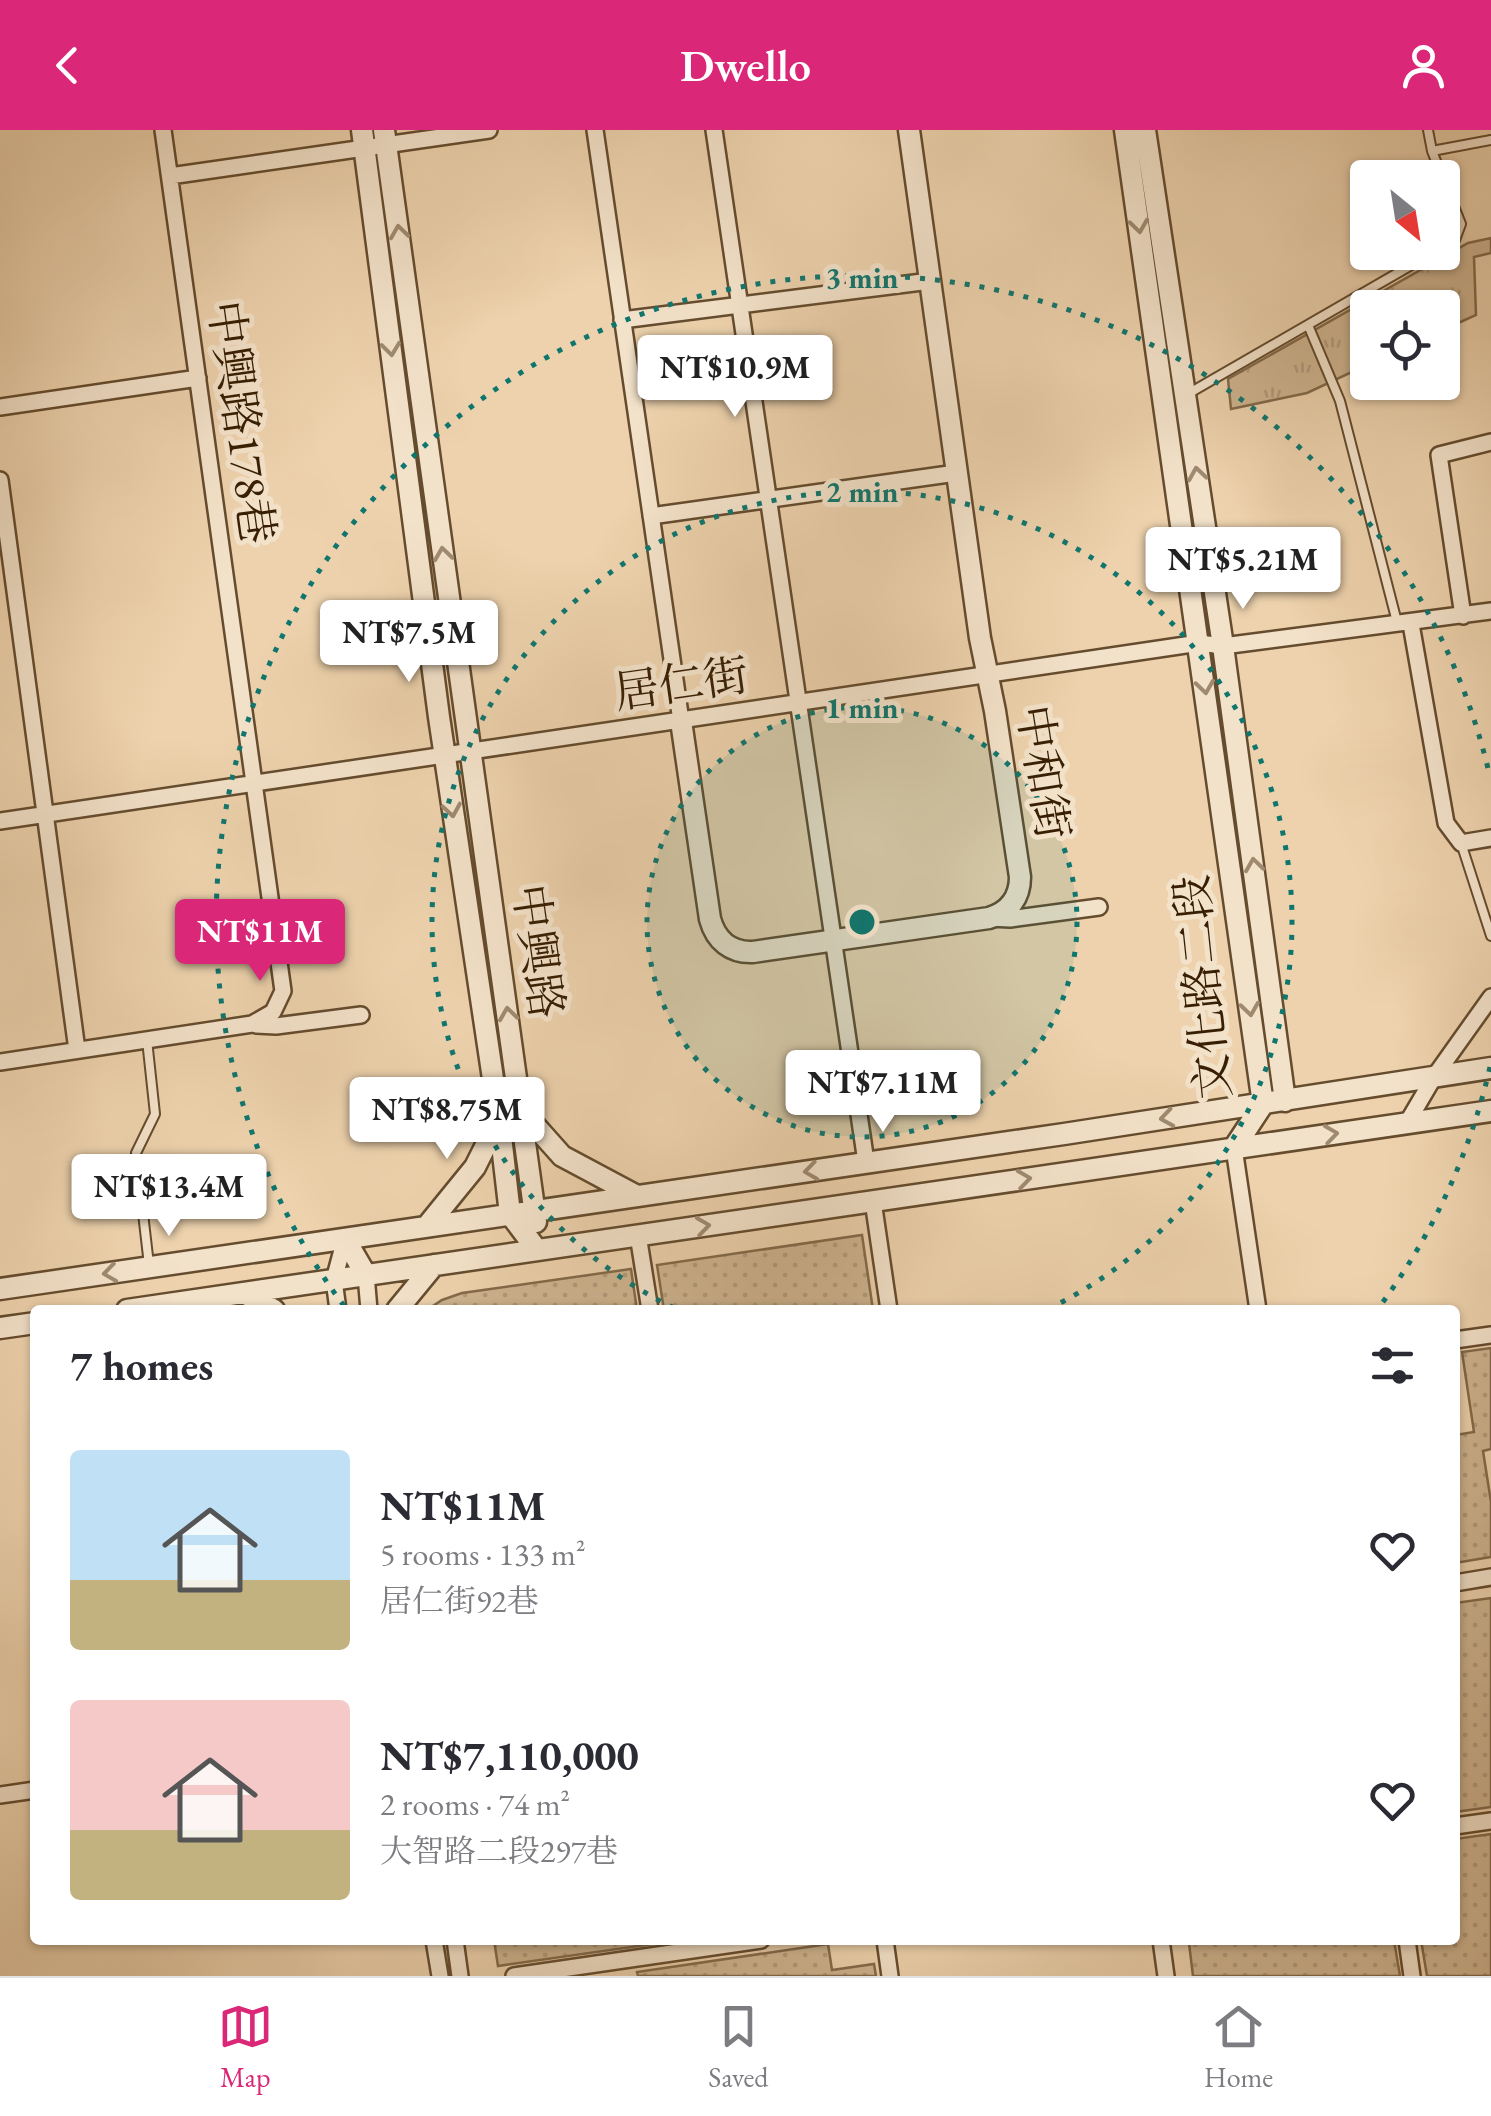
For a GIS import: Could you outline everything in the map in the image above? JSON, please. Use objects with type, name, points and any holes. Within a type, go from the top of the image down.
[{"type":"street","name":"中興路178巷","points":[[163,130],[282,991],[273,1012],[252,1024]]},
{"type":"street","points":[[170,176],[363,139],[489,130]]},
{"type":"street","points":[[594,130],[715,932],[728,947],[746,953],[989,918],[1010,919],[1099,907]]},
{"type":"street","points":[[714,130],[866,1162]]},
{"type":"street","name":"中和街","points":[[908,130],[956,473],[1020,876],[1019,891],[1012,904],[989,918]]},
{"type":"street","name":"文化路二段","points":[[1125,130],[1199,643],[1274,1102]]},
{"type":"street","name":"文化路二段","points":[[1146,130],[1223,646],[1274,1102],[1234,1148]]},
{"type":"street","name":"中興路","points":[[385,138],[536,1211],[537,1250]]},
{"type":"street","name":"中興路","points":[[363,139],[444,755],[500,1119],[510,1214]]},
{"type":"street","points":[[622,320],[930,281]]},
{"type":"street","points":[[0,407],[198,378]]},
{"type":"street","points":[[1462,616],[1439,455],[1491,442]]},
{"type":"street","points":[[651,516],[956,473]]},
{"type":"street","points":[[0,480],[77,1050]]},
{"type":"street","points":[[0,612],[18,610]]},
{"type":"street","name":"居仁街","points":[[0,821],[1199,643],[1223,646],[1491,611]]},
{"type":"street","points":[[1404,624],[1446,823],[1461,843],[1491,838]]},
{"type":"street","points":[[1407,1123],[1491,996]]},
{"type":"street","points":[[0,1062],[252,1024],[276,1026],[362,1015]]},
{"type":"street","points":[[0,1289],[1491,1068]]},
{"type":"street","points":[[522,1110],[562,1156],[637,1196]]},
{"type":"street","points":[[161,1305],[1491,1111]]},
{"type":"street","points":[[428,1226],[475,1167],[500,1119]]},
{"type":"street","points":[[1234,1148],[1257,1305]]},
{"type":"street","points":[[873,1201],[888,1305]]},
{"type":"street","points":[[510,1214],[537,1250]]},
{"type":"street","points":[[638,1235],[649,1305]]},
{"type":"street","points":[[346,1238],[366,1275],[369,1305]]},
{"type":"street","points":[[337,1305],[334,1280],[346,1238]]},
{"type":"street","points":[[401,1305],[434,1265]]},
{"type":"street","points":[[244,1293],[265,1305]]},
{"type":"street","points":[[0,1328],[30,1324]]},
{"type":"street","points":[[1460,1339],[1491,1335]]},
{"type":"street","points":[[1460,1582],[1491,1578]]},
{"type":"street","points":[[0,1796],[30,1791]]},
{"type":"street","points":[[1460,1825],[1491,1821]]},
{"type":"street","points":[[435,1945],[440,1976]]},
{"type":"street","points":[[456,1945],[460,1976]]},
{"type":"street","points":[[514,1976],[726,1945]]},
{"type":"street","points":[[885,1945],[890,1976]]},
{"type":"street","points":[[1162,1945],[1166,1976]]},
{"type":"street","points":[[1408,1945],[1412,1976]]},
{"type":"lane","points":[[1428,130],[1436,160]]},
{"type":"lane","points":[[1432,151],[1491,140]]},
{"type":"lane","points":[[1185,396],[1403,270]]},
{"type":"lane","points":[[1308,325],[1340,401],[1404,624]]},
{"type":"lane","points":[[1461,843],[1491,936]]},
{"type":"lane","points":[[147,1040],[155,1114],[136,1153],[149,1267]]},
{"type":"green space","points":[[1491,238],[1491,253],[1474,257],[1476,315],[1460,322],[1460,290],[1385,290],[1420,270],[1460,270],[1460,248]]},
{"type":"green space","points":[[1350,310],[1350,373],[1307,393],[1231,409],[1228,379]]},
{"type":"green space","points":[[862,1235],[872,1305],[663,1305],[657,1265]]},
{"type":"green space","points":[[631,1269],[636,1305],[434,1305],[462,1293]]},
{"type":"green space","points":[[1491,1348],[1491,1449],[1483,1451],[1491,1502],[1491,1557],[1460,1562],[1460,1434],[1474,1432],[1462,1352]]},
{"type":"green space","points":[[1491,1598],[1491,1807],[1460,1811],[1460,1602]]},
{"type":"green space","points":[[1491,1834],[1491,1976],[1427,1976],[1422,1945],[1460,1945],[1460,1838]]},
{"type":"green space","points":[[495,1945],[646,1945],[498,1966]]},
{"type":"green space","points":[[828,1945],[832,1970],[874,1964],[876,1976],[638,1976],[637,1972]]},
{"type":"green space","points":[[1189,1945],[1395,1945],[1400,1976],[1193,1976]]}]
